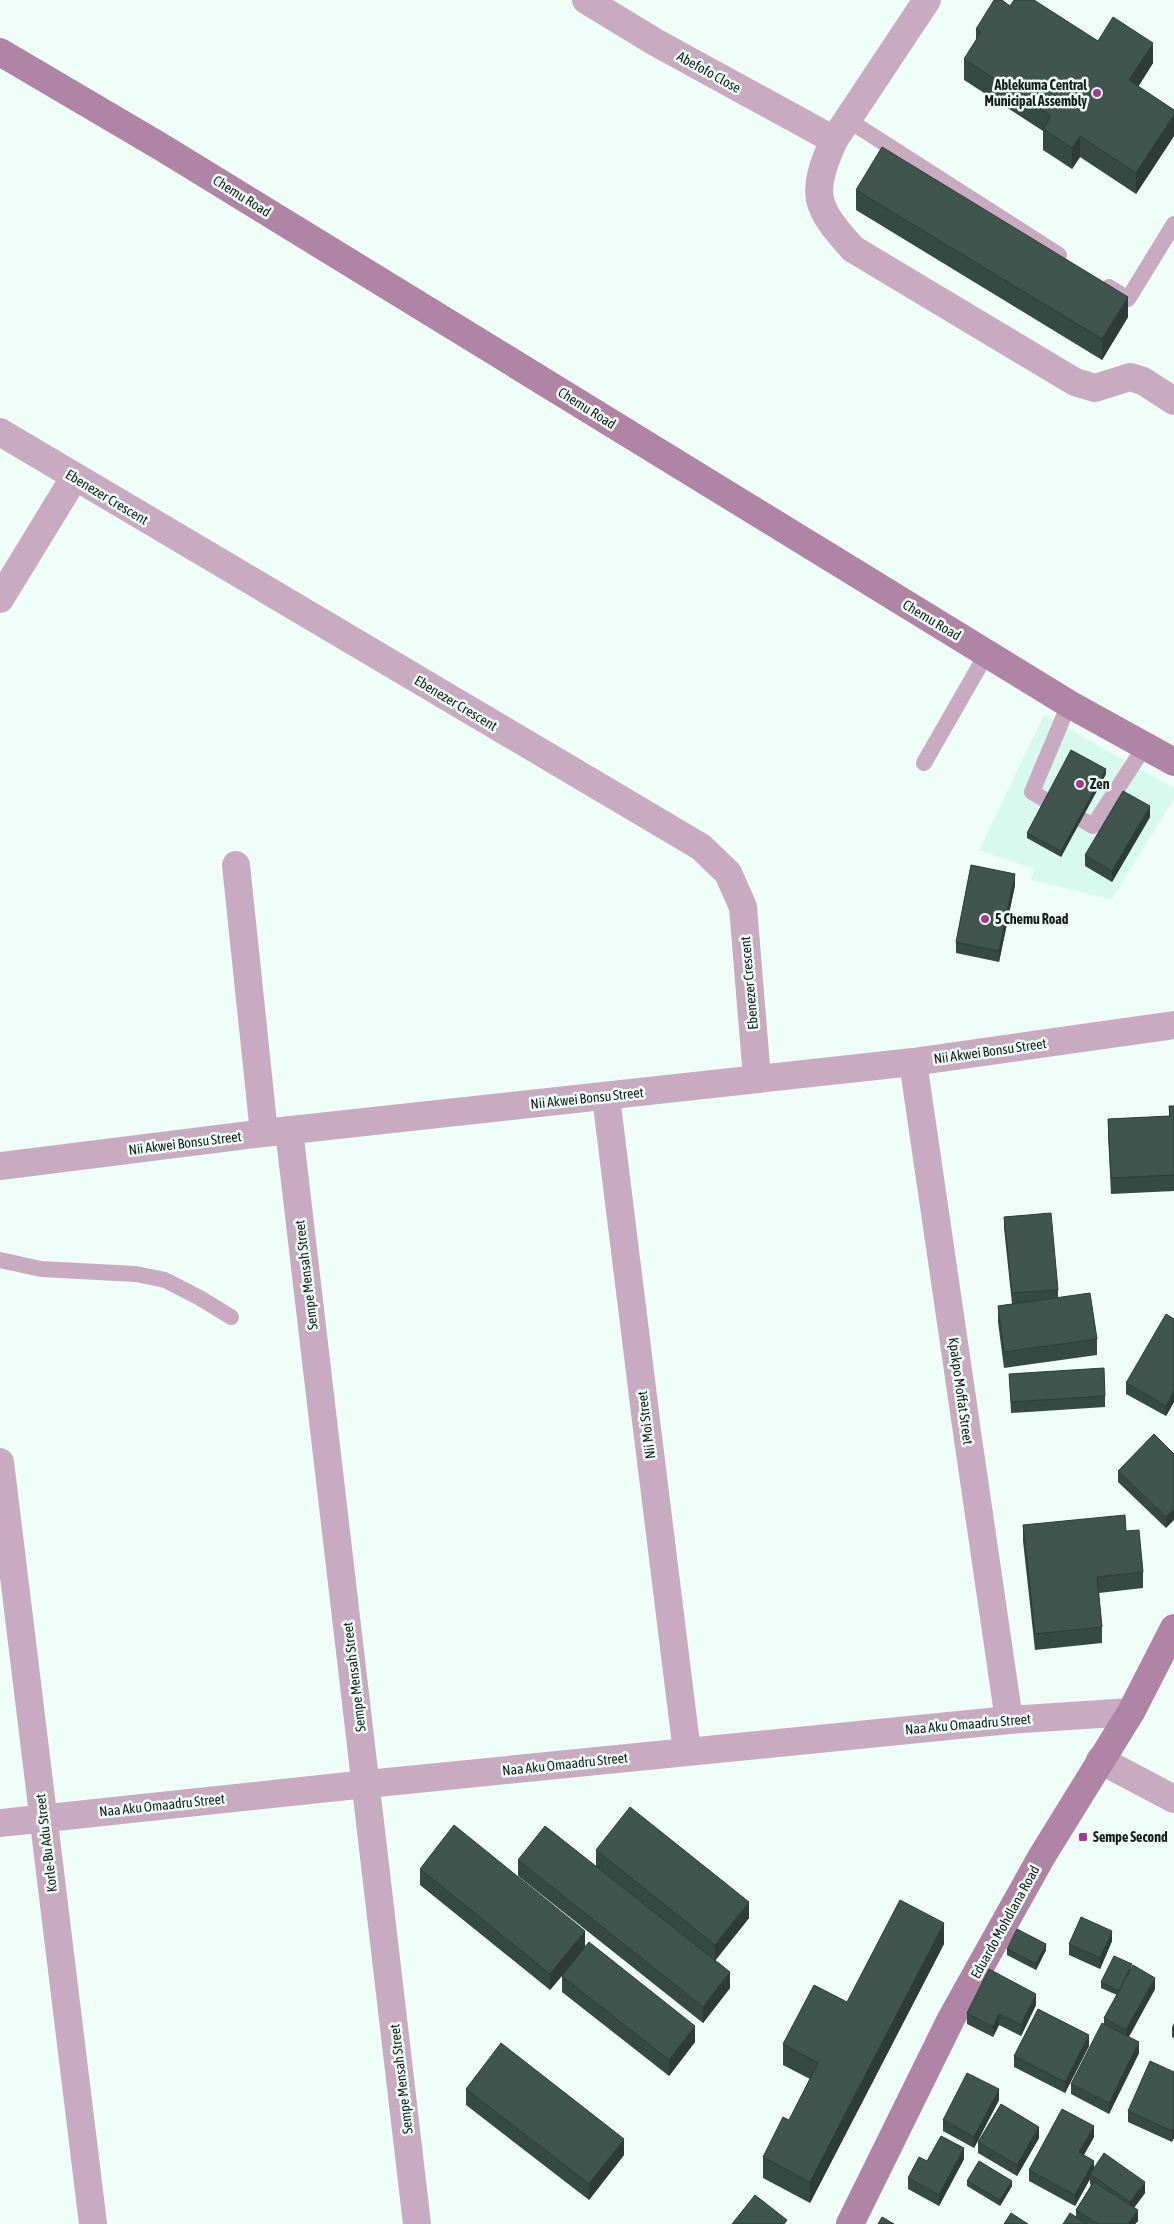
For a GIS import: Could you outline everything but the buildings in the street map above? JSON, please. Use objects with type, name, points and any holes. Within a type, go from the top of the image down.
[{"type":"street","name":"Abefofo Close","points":[[586,0],[655,42],[841,130]]},
{"type":"street","points":[[927,0],[841,130],[823,165],[818,184],[822,206],[831,225],[853,249],[1075,382],[1095,388],[1130,377],[1143,381],[1174,401]]},
{"type":"street","name":"Chemu Road","points":[[0,52],[172,153],[1069,704],[1174,762]]},
{"type":"street","name":"Ebenezer Crescent","points":[[0,432],[74,478],[701,847],[728,873],[743,907],[757,1078]]},
{"type":"street","points":[[0,599],[74,478]]},
{"type":"street","name":"Sempe Mensah Street","points":[[236,865],[276,1131],[367,1784],[417,2224]]},
{"type":"street","name":"Nii Akwei Bonsu Street","points":[[0,1166],[276,1131],[606,1097],[757,1078],[913,1062],[1174,1025]]},
{"type":"street","name":"Kpakpo Moffat Street","points":[[913,1062],[1009,1720]]},
{"type":"street","name":"Nii Moi Street","points":[[606,1097],[686,1752]]},
{"type":"street","name":"Korle-Bu Adu Street","points":[[0,1462],[93,2224]]},
{"type":"street","name":"Eduardo Mohdlana Road","points":[[850,2224],[951,2020],[1042,1856],[1131,1712],[1174,1628]]},
{"type":"street","name":"Naa Aku Omaadru Street","points":[[0,1824],[367,1784],[1009,1720],[1131,1712]]},
{"type":"street","points":[[1100,1760],[1174,1799]]},
{"type":"lane","points":[[841,130],[1070,262]]},
{"type":"lane","points":[[1095,278],[1128,299],[1174,224]]},
{"type":"lane","points":[[924,763],[987,653]]},
{"type":"lane","points":[[1047,801],[1032,792],[1069,704]]},
{"type":"lane","points":[[1081,820],[1093,826],[1146,746]]},
{"type":"lane","points":[[0,1260],[41,1269],[136,1274],[165,1280],[231,1317]]},
{"type":"shaded area","points":[[1044,715],[1174,788],[1174,799],[1112,899],[1031,880],[1034,869],[979,850]]},
{"type":"place","name":"Ablekuma Central Municipal Assembly","points":[[1097,93]]},
{"type":"place","name":"Zen","points":[[1080,784]]},
{"type":"place","name":"5 Chemu Road","points":[[985,919]]},
{"type":"place","name":"Sempe Second","points":[[1083,1837]]}]
